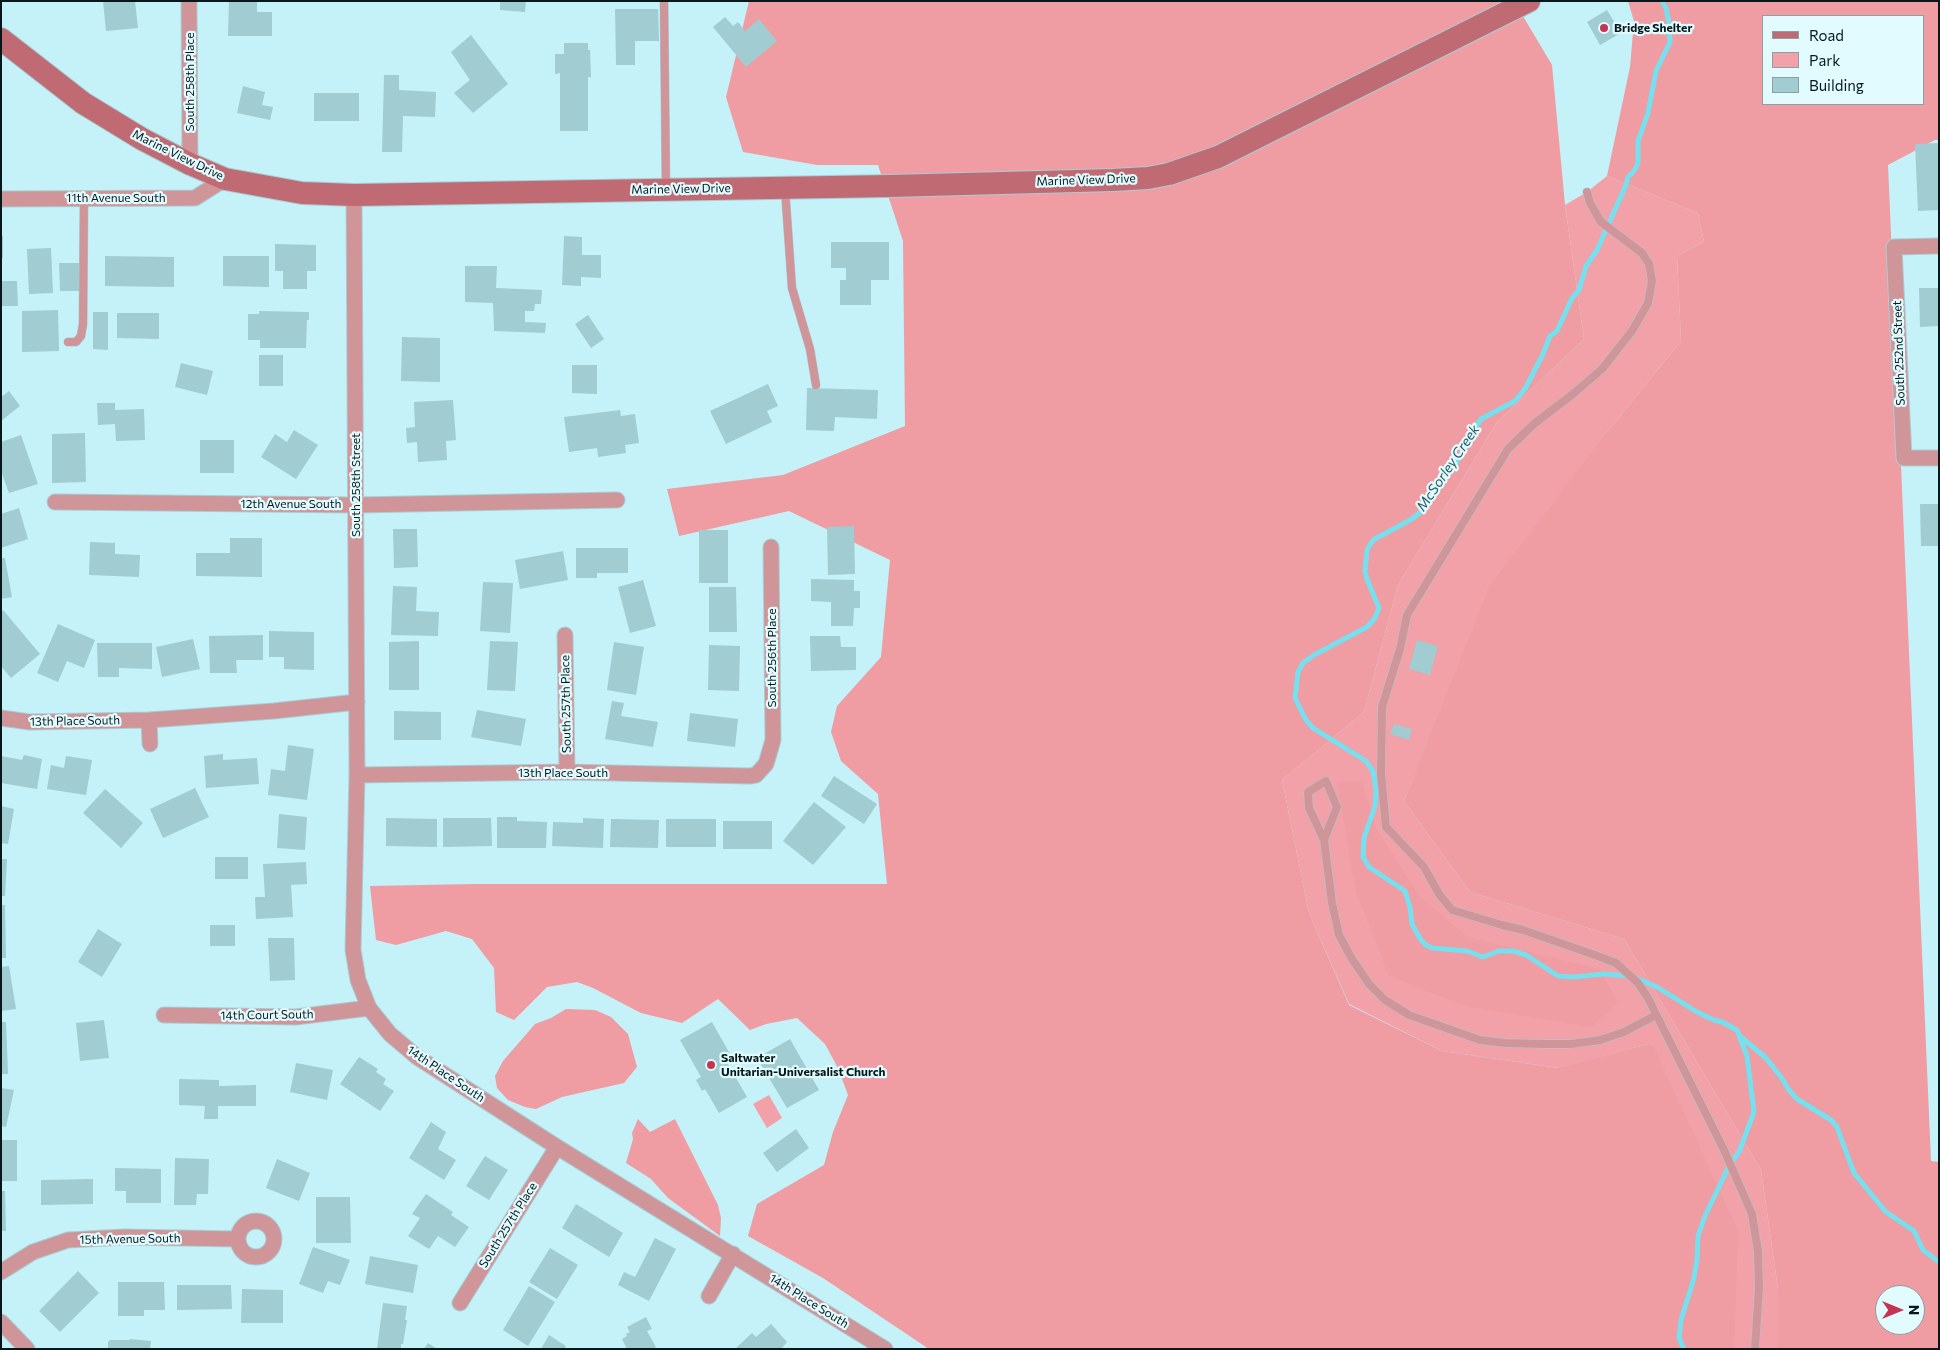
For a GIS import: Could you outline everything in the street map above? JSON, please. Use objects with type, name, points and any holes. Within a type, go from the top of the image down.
[{"type":"main road","name":"Marine View Drive","points":[[1,40],[83,103],[142,139],[190,164],[224,179],[302,193],[354,194],[890,186],[1148,178],[1169,174],[1218,157],[1528,1]]},
{"type":"street","name":"South 258th Place","points":[[189,1],[190,164]]},
{"type":"street","name":"11th Avenue South","points":[[1,199],[195,198],[224,179]]},
{"type":"street","name":"South 258th Street","points":[[354,194],[358,775]]},
{"type":"street","name":"South 252nd Street","points":[[1939,246],[1894,247],[1904,458],[1939,458]]},
{"type":"street","name":"12th Avenue South","points":[[55,502],[357,504],[617,500]]},
{"type":"street","name":"South 256th Place","points":[[765,767],[770,756],[772,740],[771,547]]},
{"type":"street","name":"South 257th Place","points":[[565,635],[567,772]]},
{"type":"street","name":"13th Place South","points":[[1,718],[30,722],[150,720],[265,712],[357,702]]},
{"type":"street","points":[[150,720],[150,744]]},
{"type":"street","name":"13th Place South","points":[[358,775],[567,772],[750,776],[756,775],[765,767]]},
{"type":"street","name":"14th Place South","points":[[358,775],[353,950],[358,980],[369,1008],[390,1034],[416,1057],[557,1147],[884,1349]]},
{"type":"street","name":"14th Court South","points":[[164,1015],[296,1017],[369,1008]]},
{"type":"street","name":"South 257th Place","points":[[460,1303],[557,1147]]},
{"type":"street","name":"15th Avenue South","points":[[1,1272],[33,1252],[51,1245],[74,1240],[124,1237],[237,1239]]},
{"type":"street","points":[[709,1296],[733,1254]]},
{"type":"street","points":[[1,1322],[27,1349]]},
{"type":"lane","points":[[664,1],[666,190]]},
{"type":"lane","points":[[784,187],[792,288],[810,349],[816,385]]},
{"type":"lane","points":[[1587,192],[1590,203],[1601,222],[1642,253],[1649,264],[1652,281],[1648,303],[1632,331],[1602,369],[1535,423],[1508,449],[1407,615],[1400,649],[1382,707],[1381,774],[1386,828],[1424,867],[1439,894],[1452,910],[1523,930],[1616,963],[1638,983],[1734,1170],[1752,1214],[1758,1251],[1759,1288],[1754,1335],[1755,1349]]},
{"type":"lane","points":[[68,342],[76,342],[80,336],[82,324],[84,198]]},
{"type":"lane","points":[[1324,840],[1337,807],[1326,781],[1308,792],[1309,808],[1324,840],[1332,903],[1340,935],[1352,960],[1369,984],[1385,1000],[1409,1015],[1480,1040],[1505,1043],[1571,1044],[1600,1040],[1624,1032],[1656,1015]]},
{"type":"green space","points":[[1607,176],[1698,213],[1704,242],[1677,256],[1681,341],[1607,432],[1442,708],[1404,801],[1470,892],[1624,939],[1761,1170],[1778,1289],[1778,1349],[1734,1349],[1734,1327],[1652,1043],[1559,1068],[1442,1051],[1349,1004],[1309,913],[1282,780],[1364,712],[1398,585],[1497,422],[1584,339],[1565,205],[1587,192]]},
{"type":"green space","points":[[769,1095],[782,1118],[767,1128],[753,1104]]},
{"type":"shaded area","points":[[749,1],[1514,1],[1552,65],[1565,205],[1584,339],[1497,422],[1398,585],[1364,712],[1282,780],[1309,913],[1349,1005],[1442,1051],[1558,1068],[1652,1043],[1738,1231],[1734,1349],[929,1349],[823,1278],[748,1236],[757,1204],[824,1165],[833,1132],[848,1095],[838,1068],[825,1044],[797,1018],[766,1024],[750,1030],[718,999],[682,1023],[641,1013],[593,988],[577,982],[547,987],[514,1020],[496,1012],[494,968],[472,939],[446,931],[396,945],[376,940],[370,886],[476,884],[887,884],[878,794],[841,761],[831,732],[837,706],[881,657],[890,560],[789,511],[679,536],[667,489],[783,475],[905,426],[903,241],[878,165],[817,165],[743,152],[726,97]]},
{"type":"shaded area","points":[[1628,1],[1939,1],[1939,140],[1935,140],[1888,165],[1931,1161],[1939,1162],[1939,1349],[1778,1349],[1778,1289],[1761,1170],[1624,939],[1470,892],[1404,801],[1489,587],[1607,432],[1681,341],[1677,256],[1704,242],[1698,213],[1607,176],[1630,67],[1634,21]]},
{"type":"shaded area","points":[[1337,782],[1362,782],[1376,828],[1419,896],[1467,937],[1599,969],[1618,1002],[1591,1027],[1465,1006],[1389,976],[1356,892]]},
{"type":"shaded area","points":[[566,1009],[595,1010],[611,1017],[628,1034],[637,1067],[624,1083],[562,1097],[536,1109],[508,1100],[497,1088],[495,1076],[503,1061],[535,1024],[551,1018]]},
{"type":"shaded area","points":[[638,1119],[650,1132],[675,1119],[718,1205],[721,1218],[720,1236],[668,1198],[651,1179],[626,1163],[633,1139],[632,1133]]},
{"type":"building","points":[[103,1],[135,1],[138,28],[106,31]]},
{"type":"building","points":[[229,1],[257,1],[257,12],[272,12],[272,36],[228,36]]},
{"type":"building","points":[[500,1],[526,1],[525,12],[500,10]]},
{"type":"building","points":[[615,9],[658,9],[659,41],[635,41],[635,65],[616,65]]},
{"type":"building","name":"Bridge Shelter","points":[[1607,10],[1621,33],[1600,45],[1587,22]]},
{"type":"building","points":[[725,17],[733,26],[738,22],[745,31],[759,19],[777,41],[746,67],[713,27]]},
{"type":"building","points":[[471,35],[508,84],[473,113],[454,93],[470,80],[451,52]]},
{"type":"building","points":[[564,43],[588,43],[588,50],[590,50],[591,77],[588,77],[588,131],[560,131],[560,73],[555,74],[555,54],[564,54]]},
{"type":"building","points":[[384,75],[399,75],[399,90],[436,92],[435,117],[403,116],[402,152],[382,152]]},
{"type":"building","points":[[243,86],[265,92],[262,105],[273,107],[270,120],[237,113]]},
{"type":"building","points":[[314,93],[359,93],[359,121],[314,121]]},
{"type":"building","points":[[1939,143],[1939,210],[1918,211],[1915,144]]},
{"type":"building","points":[[1,236],[3,236],[3,258],[1,258]]},
{"type":"building","points":[[564,236],[582,237],[582,255],[601,255],[601,278],[581,277],[581,286],[562,285]]},
{"type":"building","points":[[831,242],[889,242],[889,280],[871,280],[871,305],[840,305],[840,280],[846,280],[846,268],[831,268]]},
{"type":"building","points":[[275,244],[316,245],[316,271],[307,271],[307,289],[283,289],[283,271],[275,271]]},
{"type":"building","points":[[51,248],[53,293],[29,294],[27,249]]},
{"type":"building","points":[[105,256],[174,257],[174,287],[105,286]]},
{"type":"building","points":[[223,256],[269,256],[269,287],[223,286]]},
{"type":"building","points":[[59,263],[79,263],[80,291],[60,291]]},
{"type":"building","points":[[465,266],[497,266],[496,288],[542,290],[541,304],[535,304],[534,311],[525,311],[525,322],[546,323],[545,333],[494,331],[493,303],[465,302]]},
{"type":"building","points":[[1,281],[17,281],[18,306],[1,306]]},
{"type":"building","points":[[1919,288],[1939,288],[1939,326],[1920,327]]},
{"type":"building","points":[[58,310],[59,351],[22,352],[22,311]]},
{"type":"building","points":[[259,311],[309,312],[306,348],[260,348],[260,340],[248,340],[248,314],[259,314]]},
{"type":"building","points":[[93,312],[108,312],[108,350],[93,349]]},
{"type":"building","points":[[117,313],[159,313],[159,339],[117,338]]},
{"type":"building","points":[[588,315],[604,339],[591,348],[575,324]]},
{"type":"building","points":[[402,337],[440,338],[440,382],[401,381]]},
{"type":"building","points":[[259,355],[283,355],[283,386],[259,386]]},
{"type":"building","points":[[181,363],[213,371],[207,395],[175,387]]},
{"type":"building","points":[[572,365],[597,365],[597,394],[572,393]]},
{"type":"building","points":[[768,384],[778,406],[767,411],[772,422],[726,444],[710,411]]},
{"type":"building","points":[[807,388],[878,390],[877,419],[835,417],[834,431],[806,430]]},
{"type":"building","points":[[9,391],[20,406],[1,421],[1,397]]},
{"type":"building","points":[[453,400],[456,440],[446,441],[447,460],[418,462],[417,442],[407,443],[406,428],[415,427],[414,402]]},
{"type":"building","points":[[97,403],[115,403],[115,410],[144,409],[145,440],[116,441],[115,424],[98,425]]},
{"type":"building","points":[[620,410],[621,416],[635,414],[639,443],[625,445],[626,453],[598,457],[597,448],[569,452],[564,417]]},
{"type":"building","points":[[294,430],[318,445],[296,479],[261,457],[275,434],[287,442]]},
{"type":"building","points":[[85,433],[86,482],[52,483],[52,434]]},
{"type":"building","points":[[21,435],[38,484],[9,493],[1,471],[1,442]]},
{"type":"building","points":[[200,440],[234,440],[234,473],[200,473]]},
{"type":"building","points":[[1920,504],[1939,504],[1939,546],[1921,546]]},
{"type":"building","points":[[19,508],[28,539],[1,548],[1,514]]},
{"type":"building","points":[[854,526],[855,574],[828,575],[827,527]]},
{"type":"building","points":[[393,529],[417,529],[418,567],[394,568]]},
{"type":"building","points":[[699,530],[728,530],[728,583],[699,583]]},
{"type":"building","points":[[230,538],[262,538],[262,577],[196,576],[196,553],[230,553]]},
{"type":"building","points":[[90,542],[115,543],[115,554],[140,555],[139,577],[89,575]]},
{"type":"building","points":[[576,548],[628,548],[628,573],[597,573],[597,578],[576,578]]},
{"type":"building","points":[[563,551],[568,580],[520,589],[515,560]]},
{"type":"building","points":[[1,558],[5,558],[12,597],[1,599]]},
{"type":"building","points":[[811,579],[854,580],[854,591],[860,591],[860,608],[854,608],[853,626],[831,626],[831,602],[811,601]]},
{"type":"building","points":[[643,580],[656,626],[630,633],[618,587]]},
{"type":"building","points":[[483,582],[513,583],[510,633],[480,631]]},
{"type":"building","points":[[393,586],[417,587],[416,611],[439,612],[438,636],[391,635]]},
{"type":"building","points":[[709,587],[736,587],[737,632],[709,632]]},
{"type":"building","points":[[3,610],[40,654],[11,678],[1,666],[1,612]]},
{"type":"building","points":[[58,624],[95,640],[84,668],[67,661],[58,682],[37,673]]},
{"type":"building","points":[[269,631],[314,632],[314,670],[284,669],[284,657],[269,657]]},
{"type":"building","points":[[263,635],[263,660],[236,660],[237,673],[210,673],[209,636]]},
{"type":"building","points":[[810,636],[840,636],[841,647],[856,647],[856,670],[811,671]]},
{"type":"building","points":[[193,639],[200,669],[162,677],[156,647]]},
{"type":"building","points":[[1417,640],[1438,646],[1430,675],[1409,669]]},
{"type":"building","points":[[419,641],[419,690],[389,690],[389,642]]},
{"type":"building","points":[[490,641],[518,642],[515,691],[487,690]]},
{"type":"building","points":[[614,642],[644,647],[636,695],[607,690]]},
{"type":"building","points":[[97,643],[152,643],[152,669],[119,668],[119,677],[98,677]]},
{"type":"building","points":[[709,645],[740,646],[739,691],[708,690]]},
{"type":"building","points":[[612,701],[624,703],[621,716],[658,722],[653,747],[605,739]]},
{"type":"building","points":[[477,710],[526,719],[521,746],[471,737]]},
{"type":"building","points":[[394,711],[441,712],[441,740],[394,740]]},
{"type":"building","points":[[690,713],[738,719],[735,747],[687,741]]},
{"type":"building","points":[[1394,724],[1412,729],[1409,740],[1390,734]]},
{"type":"building","points":[[288,745],[314,749],[307,800],[268,795],[271,769],[285,771]]},
{"type":"building","points":[[223,754],[223,760],[257,758],[259,784],[206,788],[204,756]]},
{"type":"building","points":[[24,755],[42,759],[37,789],[1,783],[1,756],[22,760]]},
{"type":"building","points":[[66,756],[92,760],[86,795],[47,789],[51,765],[64,768]]},
{"type":"building","points":[[834,776],[877,804],[864,824],[821,796]]},
{"type":"building","points":[[195,788],[209,817],[163,838],[150,809]]},
{"type":"building","points":[[105,789],[143,823],[121,848],[83,813]]},
{"type":"building","points":[[814,802],[846,827],[813,865],[783,841]]},
{"type":"building","points":[[1,806],[14,809],[8,844],[1,843]]},
{"type":"building","points":[[279,814],[307,817],[305,850],[277,848]]},
{"type":"building","points":[[497,817],[517,817],[517,821],[547,822],[546,848],[497,848]]},
{"type":"building","points":[[386,818],[437,819],[437,847],[386,846]]},
{"type":"building","points":[[443,818],[491,818],[492,846],[443,847]]},
{"type":"building","points":[[583,818],[604,819],[603,848],[552,846],[553,822],[583,823]]},
{"type":"building","points":[[611,819],[659,820],[658,848],[610,847]]},
{"type":"building","points":[[666,819],[716,819],[716,847],[666,847]]},
{"type":"building","points":[[723,821],[772,821],[772,849],[723,849]]},
{"type":"building","points":[[215,857],[248,857],[248,879],[215,879]]},
{"type":"building","points":[[1,859],[7,859],[5,896],[1,896]]},
{"type":"building","points":[[306,862],[307,884],[291,885],[293,917],[256,919],[255,897],[265,897],[263,864]]},
{"type":"building","points":[[1,905],[5,905],[6,958],[1,958]]},
{"type":"building","points":[[210,925],[235,925],[235,946],[210,946]]},
{"type":"building","points":[[98,929],[122,944],[102,977],[78,962]]},
{"type":"building","points":[[268,938],[294,938],[295,980],[270,981]]},
{"type":"building","points":[[9,966],[16,1009],[1,1011],[1,967]]},
{"type":"building","points":[[104,1020],[109,1058],[80,1061],[76,1023]]},
{"type":"building","points":[[1,1022],[6,1022],[8,1074],[1,1074]]},
{"type":"building","name":"Saltwater Unitarian-Universalist Church","points":[[712,1022],[730,1054],[724,1057],[747,1097],[719,1113],[705,1089],[702,1091],[696,1080],[701,1077],[680,1040]]},
{"type":"building","points":[[790,1039],[819,1090],[787,1108],[757,1058]]},
{"type":"building","points":[[359,1057],[378,1069],[376,1072],[386,1079],[383,1084],[394,1091],[380,1111],[340,1084]]},
{"type":"building","points":[[296,1063],[333,1070],[327,1100],[290,1092]]},
{"type":"building","points":[[179,1079],[219,1080],[219,1086],[256,1085],[256,1106],[218,1106],[218,1119],[204,1119],[205,1106],[179,1105]]},
{"type":"building","points":[[1,1088],[14,1090],[6,1127],[1,1126]]},
{"type":"building","points":[[431,1122],[446,1132],[438,1149],[456,1160],[444,1180],[409,1158]]},
{"type":"building","points":[[796,1129],[809,1148],[777,1172],[763,1153]]},
{"type":"building","points":[[1,1140],[17,1140],[17,1181],[1,1181]]},
{"type":"building","points":[[485,1156],[508,1170],[489,1200],[466,1186]]},
{"type":"building","points":[[175,1158],[209,1159],[208,1194],[197,1194],[196,1205],[174,1205]]},
{"type":"building","points":[[277,1159],[310,1173],[299,1201],[266,1188]]},
{"type":"building","points":[[115,1168],[161,1169],[161,1203],[126,1203],[126,1191],[115,1191]]},
{"type":"building","points":[[93,1179],[93,1204],[41,1205],[41,1180]]},
{"type":"building","points":[[1,1191],[5,1191],[6,1231],[1,1231]]},
{"type":"building","points":[[426,1194],[453,1212],[451,1215],[469,1227],[455,1247],[438,1236],[429,1249],[408,1236],[420,1218],[412,1214]]},
{"type":"building","points":[[316,1197],[350,1197],[351,1243],[316,1243]]},
{"type":"building","points":[[576,1204],[623,1233],[609,1257],[562,1228]]},
{"type":"building","points":[[655,1238],[676,1249],[649,1301],[618,1285],[624,1272],[635,1277]]},
{"type":"building","points":[[313,1247],[350,1260],[340,1285],[328,1281],[323,1293],[299,1284]]},
{"type":"building","points":[[550,1248],[578,1265],[557,1299],[529,1282]]},
{"type":"building","points":[[370,1256],[418,1265],[413,1293],[365,1284]]},
{"type":"building","points":[[78,1271],[99,1293],[60,1332],[39,1311]]},
{"type":"building","points":[[118,1282],[164,1282],[165,1310],[144,1310],[144,1316],[118,1316]]},
{"type":"building","points":[[177,1285],[231,1285],[232,1309],[177,1310]]},
{"type":"building","points":[[529,1286],[555,1302],[528,1346],[503,1330]]},
{"type":"building","points":[[242,1289],[283,1290],[283,1323],[241,1323]]},
{"type":"building","points":[[383,1303],[407,1306],[405,1320],[407,1320],[401,1349],[377,1349]]},
{"type":"building","points":[[646,1317],[652,1329],[647,1331],[656,1347],[652,1349],[627,1349],[622,1339],[630,1332],[627,1327]]},
{"type":"building","points":[[771,1324],[787,1342],[781,1349],[736,1348],[752,1333],[756,1337]]},
{"type":"building","points":[[549,1335],[566,1346],[564,1349],[541,1349]]},
{"type":"building","points":[[110,1340],[151,1341],[150,1349],[108,1349],[108,1342]]},
{"type":"building","points":[[428,1343],[437,1349],[424,1349]]},
{"type":"waterway","name":"McSorley Creek","points":[[1628,976],[1604,974],[1573,977],[1558,976],[1526,955],[1513,951],[1499,951],[1483,957],[1467,951],[1432,948],[1426,945],[1412,924],[1410,907],[1405,891],[1369,867],[1363,857],[1364,838],[1375,806],[1376,790],[1373,771],[1366,761],[1313,728],[1306,720],[1295,698],[1298,672],[1303,663],[1314,655],[1367,627],[1375,618],[1379,608],[1365,571],[1367,550],[1373,540],[1412,519],[1425,508],[1461,455],[1468,438],[1481,419],[1515,401],[1525,389],[1550,336],[1557,331],[1572,298],[1579,290],[1586,266],[1597,250],[1628,177],[1638,163],[1638,141],[1648,113],[1656,71],[1670,42],[1669,23],[1666,8],[1662,1]]},
{"type":"waterway","name":"McSorley Creek","points":[[1636,978],[1657,987],[1697,1012],[1737,1030]]},
{"type":"waterway","points":[[1684,1349],[1679,1338],[1681,1320],[1694,1278],[1698,1236],[1705,1216],[1730,1164],[1739,1152],[1754,1112],[1747,1056],[1737,1030]]},
{"type":"waterway","points":[[1741,1037],[1766,1058],[1797,1099],[1831,1120],[1837,1127],[1854,1173],[1886,1212],[1914,1231],[1923,1250],[1939,1262]]},
{"type":"place","name":"Bridge Shelter","points":[[1604,28]]},
{"type":"place","name":"Saltwater Unitarian-Universalist Church","points":[[711,1065]]}]
